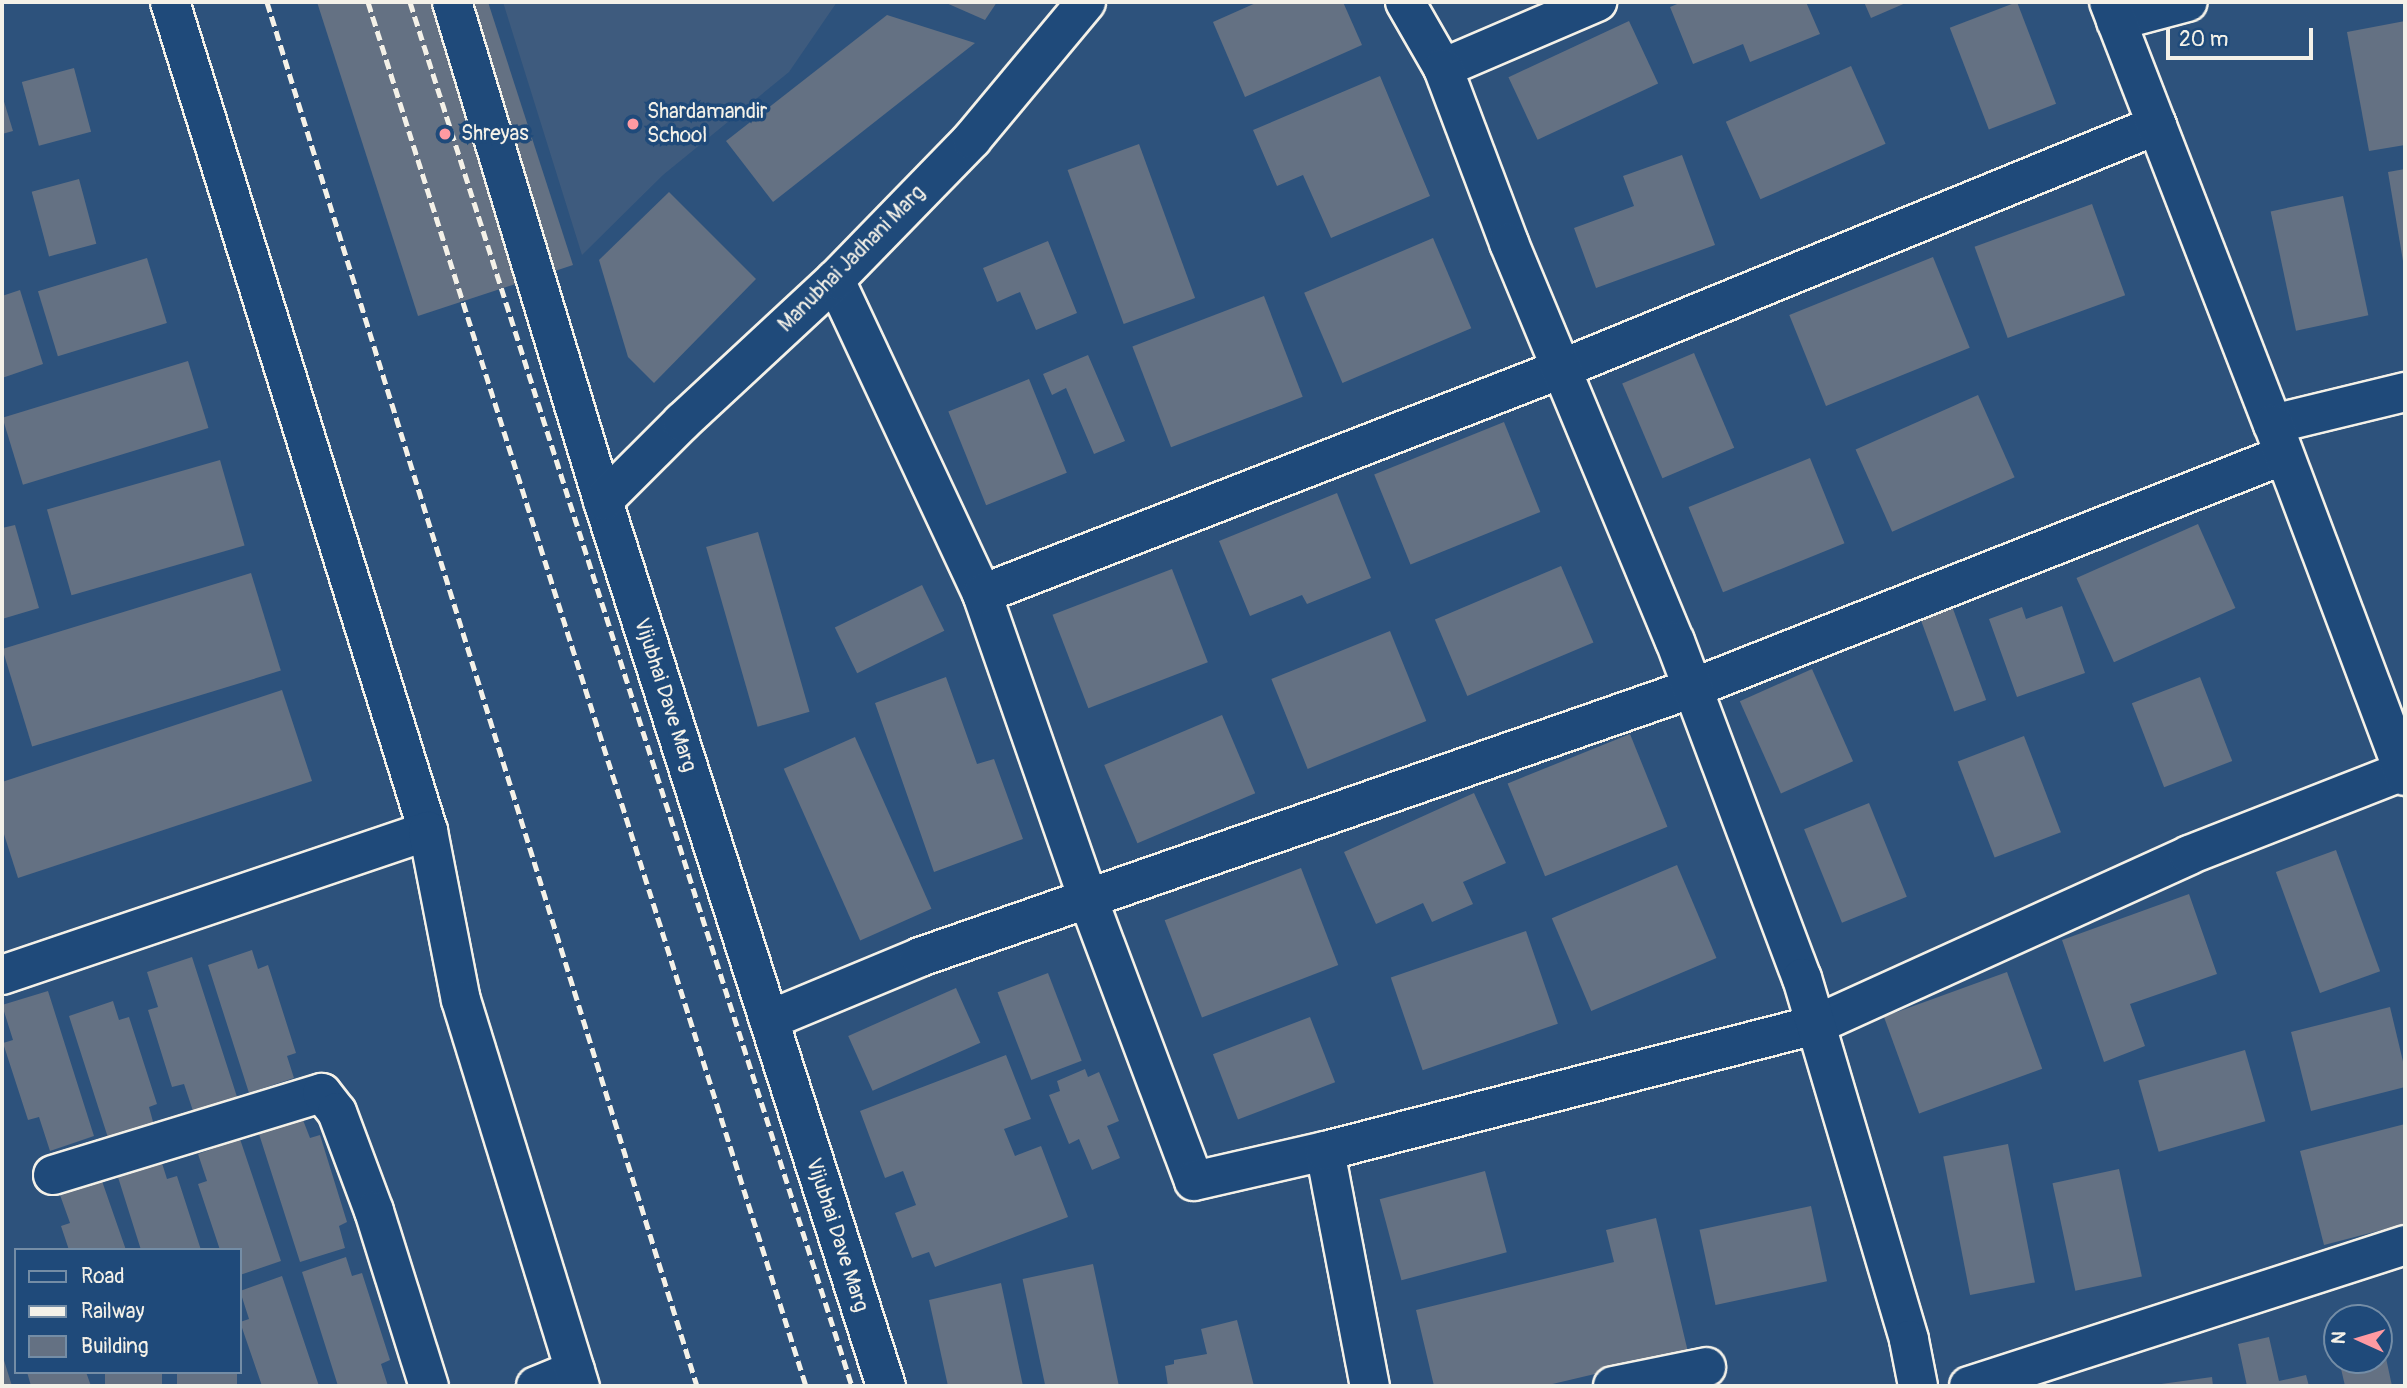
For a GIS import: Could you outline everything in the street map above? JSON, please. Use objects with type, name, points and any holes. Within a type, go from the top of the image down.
[{"type":"street","points":[[170,2],[429,831],[461,1000],[578,1378],[536,1386]]},
{"type":"street","name":"Vijubhai Dave Marg","points":[[452,2],[603,501],[886,1386]]},
{"type":"street","name":"Manubhai Jadhani Marg","points":[[603,501],[682,422],[835,280],[972,139],[1086,2]]},
{"type":"street","points":[[1405,2],[1443,68],[1561,369],[1693,688],[1802,978],[1909,1340],[1918,1386]]},
{"type":"street","points":[[1443,68],[1597,2]]},
{"type":"street","points":[[835,280],[982,594],[1088,899],[1194,1181],[1325,1151],[1815,1025],[2189,855],[2404,773],[2279,439],[2113,11],[2188,2]]},
{"type":"street","points":[[982,594],[1561,369],[2157,125]]},
{"type":"street","points":[[769,1020],[920,957],[1693,688],[2279,439],[2405,392]]},
{"type":"street","points":[[2,975],[429,831]]},
{"type":"street","points":[[53,1175],[322,1093],[337,1112],[374,1211],[429,1386]]},
{"type":"street","points":[[1325,1151],[1370,1386]]},
{"type":"street","points":[[1969,1386],[2405,1245]]},
{"type":"street","points":[[1613,1386],[1706,1367]]},
{"type":"shaded area","name":"Shardamandir School","points":[[503,2],[837,2],[789,72],[663,175],[582,255]]},
{"type":"building","name":"Shreyas","points":[[317,2],[488,2],[573,265],[418,316]]},
{"type":"building","points":[[944,2],[997,2],[985,20]]},
{"type":"building","points":[[1258,2],[1343,2],[1362,45],[1245,97],[1213,22]]},
{"type":"building","points":[[1682,2],[1806,2],[1820,34],[1750,62],[1743,44],[1693,64],[1670,7]]},
{"type":"building","points":[[1864,2],[1908,2],[1871,18]]},
{"type":"building","points":[[2017,2],[2056,104],[1989,130],[1950,28]]},
{"type":"building","points":[[887,15],[975,43],[773,202],[726,141]]},
{"type":"building","points":[[1629,21],[1658,84],[1538,140],[1508,77]]},
{"type":"building","points":[[2405,21],[2405,145],[2369,151],[2347,32]]},
{"type":"building","points":[[1851,66],[1886,144],[1760,199],[1726,122]]},
{"type":"building","points":[[74,68],[91,132],[39,146],[22,82]]},
{"type":"building","points":[[1380,76],[1430,196],[1331,238],[1303,175],[1277,186],[1253,130]]},
{"type":"building","points":[[2,95],[13,131],[2,134]]},
{"type":"building","points":[[1139,144],[1195,298],[1124,324],[1068,170]]},
{"type":"building","points":[[1682,155],[1715,245],[1596,288],[1574,228],[1634,206],[1623,176]]},
{"type":"building","points":[[2405,169],[2405,267],[2404,267],[2388,172]]},
{"type":"building","points":[[79,179],[96,244],[49,256],[32,192]]},
{"type":"building","points":[[669,192],[756,279],[654,383],[628,357],[599,260]]},
{"type":"building","points":[[2343,196],[2368,315],[2296,331],[2271,211]]},
{"type":"building","points":[[2092,204],[2125,295],[2008,338],[1975,247]]},
{"type":"building","points":[[1433,238],[1471,328],[1342,383],[1304,293]]},
{"type":"building","points":[[1048,241],[1077,313],[1036,330],[1020,292],[997,302],[983,268]]},
{"type":"building","points":[[1933,257],[1970,348],[1826,406],[1789,315]]},
{"type":"building","points":[[147,258],[167,323],[58,356],[38,291]]},
{"type":"building","points":[[20,290],[43,364],[2,378],[2,296]]},
{"type":"building","points":[[1264,296],[1303,397],[1171,447],[1132,347]]},
{"type":"building","points":[[1694,353],[1734,448],[1662,478],[1622,383]]},
{"type":"building","points":[[1088,355],[1125,441],[1094,454],[1066,388],[1052,395],[1043,374]]},
{"type":"building","points":[[188,361],[208,428],[23,485],[2,418]]},
{"type":"building","points":[[1029,379],[1067,473],[986,505],[948,412]]},
{"type":"building","points":[[1978,395],[2015,477],[1892,532],[1856,450]]},
{"type":"building","points":[[1504,422],[1540,512],[1411,564],[1374,474]]},
{"type":"building","points":[[1810,458],[1844,543],[1723,592],[1689,507]]},
{"type":"building","points":[[220,460],[245,546],[72,595],[47,510]]},
{"type":"building","points":[[1337,493],[1371,578],[1307,604],[1302,595],[1250,616],[1219,541]]},
{"type":"building","points":[[2198,524],[2235,608],[2114,662],[2076,578]]},
{"type":"building","points":[[15,525],[39,608],[2,619],[2,528]]},
{"type":"building","points":[[758,532],[810,712],[758,727],[706,547]]},
{"type":"building","points":[[1561,566],[1593,642],[1467,696],[1435,620]]},
{"type":"building","points":[[1172,569],[1208,662],[1088,708],[1053,615]]},
{"type":"building","points":[[251,573],[281,671],[32,747],[2,649]]},
{"type":"building","points":[[922,585],[944,631],[857,673],[835,628]]},
{"type":"building","points":[[1952,606],[1986,700],[1954,712],[1920,618]]},
{"type":"building","points":[[2062,606],[2085,673],[2017,697],[1989,619],[2022,607],[2026,619]]},
{"type":"building","points":[[1390,631],[1426,721],[1308,769],[1271,679]]},
{"type":"building","points":[[1812,669],[1853,761],[1781,793],[1740,701]]},
{"type":"building","points":[[946,677],[977,764],[994,759],[1023,839],[934,872],[875,703]]},
{"type":"building","points":[[2200,677],[2232,761],[2164,787],[2132,703]]},
{"type":"building","points":[[282,690],[312,781],[18,878],[2,828],[2,782]]},
{"type":"building","points":[[1222,715],[1255,793],[1137,843],[1104,765]]},
{"type":"building","points":[[1630,734],[1667,827],[1545,876],[1508,783]]},
{"type":"building","points":[[2024,736],[2061,832],[1995,858],[1958,761]]},
{"type":"building","points":[[855,737],[931,909],[860,940],[784,769]]},
{"type":"building","points":[[1474,793],[1506,863],[1463,882],[1473,904],[1432,922],[1423,903],[1376,924],[1344,852]]},
{"type":"building","points":[[1869,803],[1907,897],[1842,923],[1804,829]]},
{"type":"building","points":[[2336,850],[2380,971],[2320,993],[2276,872]]},
{"type":"building","points":[[1677,865],[1716,958],[1591,1011],[1552,918]]},
{"type":"building","points":[[1301,868],[1338,965],[1202,1017],[1165,920]]},
{"type":"building","points":[[2189,894],[2217,974],[2130,1004],[2145,1046],[2104,1062],[2062,940]]},
{"type":"building","points":[[1526,931],[1558,1024],[1423,1070],[1391,978]]},
{"type":"building","points":[[252,950],[258,969],[268,965],[296,1053],[287,1056],[294,1078],[249,1093],[208,965]]},
{"type":"building","points":[[192,957],[239,1103],[195,1117],[184,1084],[172,1087],[148,1010],[158,1007],[147,972]]},
{"type":"building","points":[[2007,972],[2042,1069],[1919,1114],[1884,1017]]},
{"type":"building","points":[[1048,973],[1082,1061],[1031,1080],[998,992]]},
{"type":"building","points":[[956,988],[980,1043],[873,1091],[848,1036]]},
{"type":"building","points":[[48,991],[94,1136],[50,1151],[39,1117],[28,1120],[3,1043],[13,1040],[2,1005]]},
{"type":"building","points":[[113,1001],[119,1020],[129,1017],[157,1104],[149,1107],[155,1129],[110,1144],[69,1016]]},
{"type":"building","points":[[2390,1007],[2405,1070],[2405,1087],[2311,1111],[2291,1032]]},
{"type":"building","points":[[1310,1017],[1335,1082],[1238,1120],[1213,1054]]},
{"type":"building","points":[[2245,1050],[2265,1121],[2159,1152],[2138,1081]]},
{"type":"building","points":[[1006,1055],[1031,1119],[1004,1129],[1015,1156],[1041,1146],[1068,1217],[935,1267],[929,1252],[912,1258],[895,1213],[916,1205],[903,1171],[885,1178],[860,1111]]},
{"type":"building","points":[[1085,1069],[1088,1077],[1099,1072],[1119,1121],[1107,1126],[1120,1158],[1092,1170],[1079,1139],[1069,1144],[1049,1095],[1060,1091],[1057,1081]]},
{"type":"building","points":[[303,1120],[310,1138],[320,1135],[347,1222],[339,1226],[345,1248],[300,1262],[259,1134]]},
{"type":"building","points":[[2405,1124],[2405,1224],[2324,1245],[2300,1151]]},
{"type":"building","points":[[240,1139],[281,1261],[242,1274],[242,1248],[219,1248],[198,1184],[207,1181],[198,1154]]},
{"type":"building","points":[[2008,1144],[2035,1282],[1970,1295],[1943,1157]]},
{"type":"building","points":[[161,1160],[167,1179],[177,1176],[200,1248],[140,1248],[117,1174]]},
{"type":"building","points":[[2119,1169],[2142,1277],[2075,1291],[2052,1183]]},
{"type":"building","points":[[1485,1171],[1507,1252],[1401,1280],[1380,1199]]},
{"type":"building","points":[[102,1181],[125,1248],[68,1248],[61,1226],[70,1223],[60,1195]]},
{"type":"building","points":[[1811,1206],[1827,1281],[1716,1305],[1699,1230]]},
{"type":"building","points":[[1656,1218],[1688,1352],[1544,1386],[1434,1386],[1416,1310],[1614,1262],[1606,1230]]},
{"type":"building","points":[[346,1257],[352,1276],[362,1273],[390,1360],[381,1364],[388,1386],[338,1386],[302,1272]]},
{"type":"building","points":[[1093,1264],[1119,1386],[1045,1386],[1023,1279]]},
{"type":"building","points":[[282,1276],[319,1386],[262,1386],[242,1328],[242,1321],[249,1319],[242,1290]]},
{"type":"building","points":[[1001,1283],[1023,1386],[948,1386],[929,1300]]},
{"type":"building","points":[[1237,1320],[1254,1386],[1168,1386],[1165,1366],[1174,1364],[1174,1360],[1207,1354],[1201,1329]]},
{"type":"building","points":[[2269,1337],[2279,1381],[2306,1375],[2309,1386],[2247,1386],[2238,1344]]},
{"type":"building","points":[[2,1354],[12,1386],[2,1386]]},
{"type":"building","points":[[28,1374],[87,1374],[91,1386],[31,1386]]},
{"type":"building","points":[[105,1374],[162,1374],[162,1386],[105,1386]]},
{"type":"building","points":[[177,1374],[237,1374],[237,1386],[177,1386]]},
{"type":"building","points":[[2342,1374],[2389,1374],[2392,1386],[2345,1386]]},
{"type":"building","points":[[2212,1377],[2213,1386],[2154,1386],[2154,1385]]},
{"type":"railway","points":[[267,2],[697,1386]]},
{"type":"railway","points":[[368,2],[806,1386]]},
{"type":"railway","points":[[410,2],[852,1386]]},
{"type":"place","name":"Shardamandir School","points":[[633,124]]},
{"type":"place","name":"Shreyas","points":[[445,134]]}]
